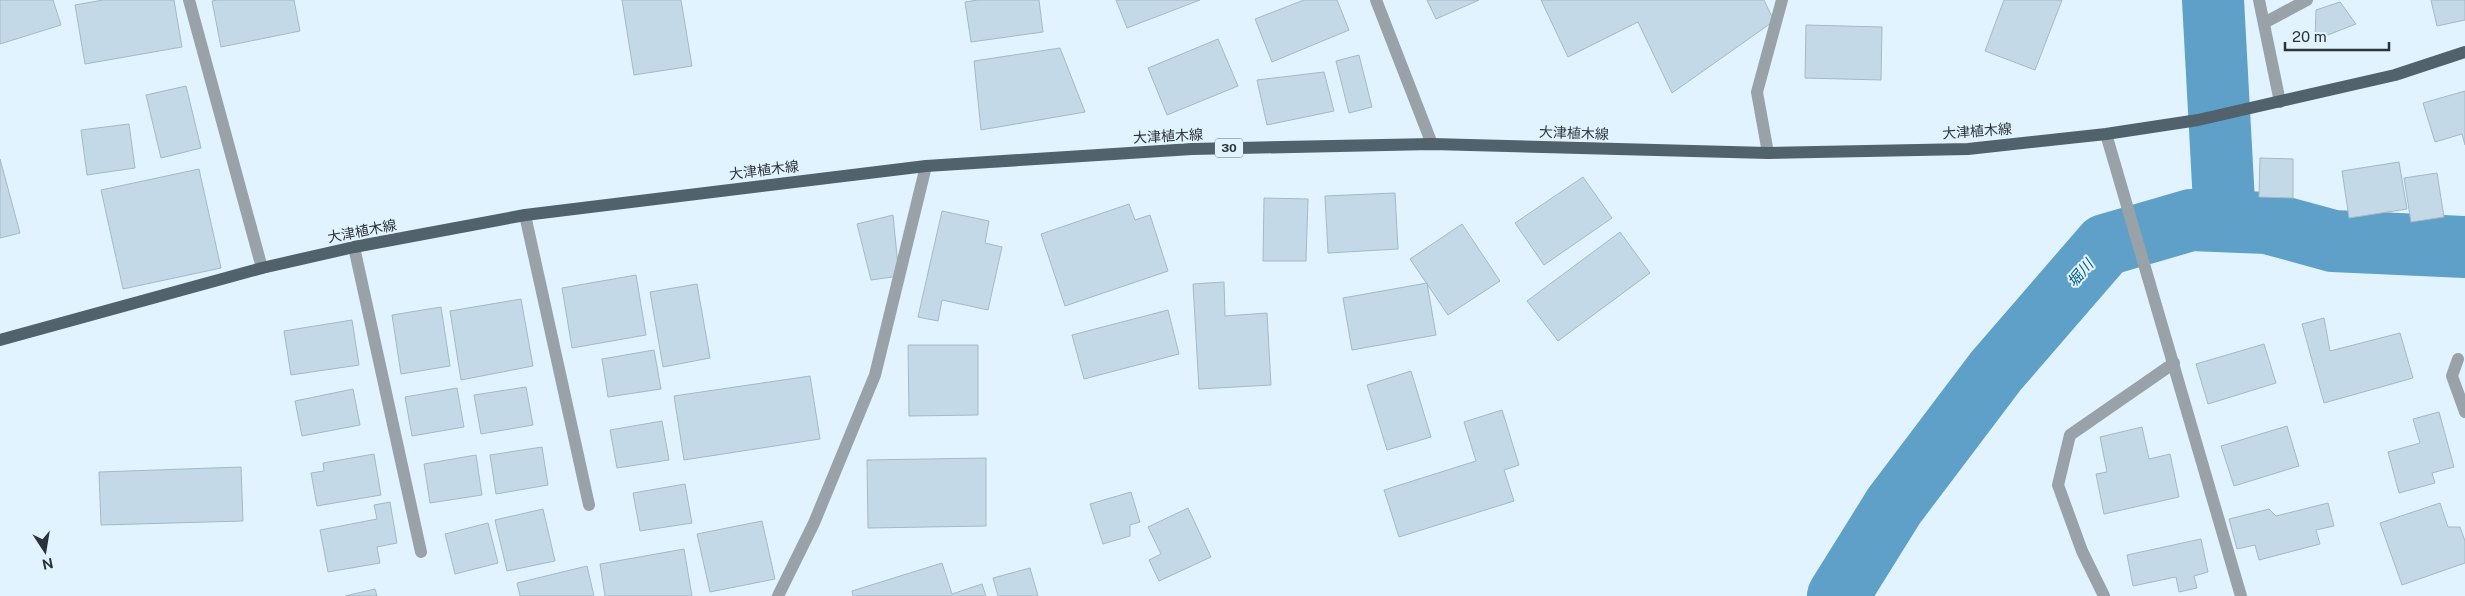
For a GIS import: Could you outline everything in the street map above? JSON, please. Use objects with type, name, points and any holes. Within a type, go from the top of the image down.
[{"type":"main road","name":"大津植木線","points":[[0,340],[262,268],[354,247],[525,215],[926,166],[1192,149],[1432,144],[1768,153],[1968,149],[2106,134],[2198,120],[2395,75],[2465,52]]},
{"type":"street","points":[[189,0],[262,268]]},
{"type":"street","points":[[1376,0],[1432,144]]},
{"type":"street","points":[[1768,153],[1757,92],[1782,0]]},
{"type":"street","points":[[2259,0],[2280,102]]},
{"type":"street","points":[[2264,23],[2307,0]]},
{"type":"street","points":[[2106,134],[2241,596]]},
{"type":"street","points":[[778,596],[814,523],[875,375],[926,166]]},
{"type":"street","points":[[525,215],[589,505]]},
{"type":"street","points":[[354,247],[421,552]]},
{"type":"street","points":[[2458,359],[2452,376],[2465,412]]},
{"type":"street","points":[[2104,596],[2082,550],[2058,485],[2070,435],[2174,363]]},
{"type":"building","points":[[0,0],[53,0],[61,25],[0,44]]},
{"type":"building","points":[[103,0],[174,0],[182,47],[85,64],[75,5]]},
{"type":"building","points":[[294,0],[300,31],[221,47],[212,1]]},
{"type":"building","points":[[622,0],[681,0],[692,66],[634,75]]},
{"type":"building","points":[[978,0],[1039,0],[1043,32],[971,42],[965,2]]},
{"type":"building","points":[[1116,0],[1200,0],[1127,28]]},
{"type":"building","points":[[1304,0],[1337,0],[1349,30],[1272,62],[1255,19]]},
{"type":"building","points":[[1427,0],[1479,0],[1436,19]]},
{"type":"building","points":[[1541,0],[1764,0],[1774,21],[1672,93],[1638,22],[1568,57]]},
{"type":"building","points":[[2004,0],[2062,0],[2035,70],[1985,51]]},
{"type":"building","points":[[2431,0],[2465,0],[2465,20],[2437,26]]},
{"type":"building","points":[[2340,2],[2356,24],[2315,40],[2316,10]]},
{"type":"building","points":[[1806,25],[1882,27],[1881,80],[1805,78]]},
{"type":"building","points":[[1218,39],[1238,86],[1167,115],[1148,68]]},
{"type":"building","points":[[1060,48],[1085,112],[981,130],[974,61]]},
{"type":"building","points":[[1359,55],[1372,107],[1349,113],[1336,61]]},
{"type":"building","points":[[1324,72],[1334,111],[1267,125],[1257,80]]},
{"type":"building","points":[[186,86],[201,148],[161,158],[146,95]]},
{"type":"building","points":[[2465,91],[2465,145],[2462,134],[2435,142],[2423,103]]},
{"type":"building","points":[[129,124],[135,168],[87,175],[81,130]]},
{"type":"building","points":[[2260,158],[2293,159],[2293,198],[2259,197]]},
{"type":"building","points":[[0,159],[20,233],[0,238]]},
{"type":"building","points":[[2399,162],[2407,209],[2349,218],[2342,171]]},
{"type":"building","points":[[199,169],[221,268],[123,289],[101,190]]},
{"type":"building","points":[[2437,173],[2444,217],[2411,222],[2404,178]]},
{"type":"building","points":[[1583,177],[1612,218],[1544,265],[1515,223]]},
{"type":"building","points":[[1395,193],[1398,249],[1328,253],[1325,196]]},
{"type":"building","points":[[1264,198],[1308,199],[1306,261],[1263,261]]},
{"type":"building","points":[[1129,204],[1135,220],[1150,215],[1168,271],[1065,306],[1041,234]]},
{"type":"building","points":[[942,211],[989,221],[985,243],[1002,247],[988,310],[942,300],[938,321],[918,317]]},
{"type":"building","points":[[893,215],[899,276],[871,280],[857,224]]},
{"type":"building","points":[[1462,224],[1500,281],[1448,315],[1410,259]]},
{"type":"building","points":[[1620,232],[1650,273],[1558,341],[1527,301]]},
{"type":"building","points":[[636,275],[646,335],[572,348],[562,288]]},
{"type":"building","points":[[1224,282],[1225,316],[1267,313],[1271,385],[1199,389],[1193,284]]},
{"type":"building","points":[[1427,283],[1436,335],[1352,350],[1343,298]]},
{"type":"building","points":[[697,284],[710,358],[663,367],[650,292]]},
{"type":"building","points":[[521,299],[533,366],[461,380],[450,311]]},
{"type":"building","points":[[441,307],[450,366],[401,374],[392,315]]},
{"type":"building","points":[[1168,310],[1179,354],[1084,379],[1072,335]]},
{"type":"building","points":[[2324,318],[2330,351],[2400,333],[2413,378],[2324,403],[2302,324]]},
{"type":"building","points":[[352,320],[359,365],[291,375],[284,331]]},
{"type":"building","points":[[2264,344],[2276,383],[2208,404],[2196,364]]},
{"type":"building","points":[[908,345],[978,345],[978,415],[909,416]]},
{"type":"building","points":[[654,350],[661,389],[608,397],[602,359]]},
{"type":"building","points":[[1411,371],[1431,437],[1387,450],[1367,385]]},
{"type":"building","points":[[810,376],[820,439],[684,460],[674,396]]},
{"type":"building","points":[[526,387],[533,425],[481,434],[474,395]]},
{"type":"building","points":[[457,388],[464,427],[412,436],[405,397]]},
{"type":"building","points":[[353,389],[360,425],[302,436],[295,401]]},
{"type":"building","points":[[1502,410],[1519,465],[1504,470],[1514,501],[1399,537],[1384,490],[1476,461],[1464,422]]},
{"type":"building","points":[[2439,412],[2454,467],[2432,473],[2435,483],[2399,493],[2388,452],[2420,443],[2413,419]]},
{"type":"building","points":[[662,421],[669,460],[617,468],[610,430]]},
{"type":"building","points":[[2287,426],[2299,466],[2234,486],[2221,446]]},
{"type":"building","points":[[2142,427],[2149,459],[2170,454],[2179,497],[2104,514],[2096,474],[2107,472],[2100,437]]},
{"type":"building","points":[[542,447],[548,485],[496,494],[490,455]]},
{"type":"building","points":[[374,454],[381,495],[317,506],[311,473],[324,471],[323,463]]},
{"type":"building","points":[[476,455],[482,495],[430,503],[424,464]]},
{"type":"building","points":[[986,458],[986,526],[868,528],[867,460]]},
{"type":"building","points":[[241,467],[243,521],[101,525],[99,472]]},
{"type":"building","points":[[685,484],[692,523],[640,531],[633,493]]},
{"type":"building","points":[[1131,492],[1140,522],[1130,525],[1130,536],[1103,544],[1090,504]]},
{"type":"building","points":[[390,502],[397,543],[377,547],[380,563],[328,572],[320,530],[377,519],[374,505]]},
{"type":"building","points":[[2328,503],[2334,526],[2316,530],[2320,544],[2259,560],[2255,545],[2237,549],[2229,519],[2269,509],[2276,516]]},
{"type":"building","points":[[2440,503],[2448,527],[2460,527],[2465,541],[2465,563],[2402,585],[2380,523]]},
{"type":"building","points":[[1188,508],[1211,557],[1159,581],[1149,560],[1161,554],[1148,527]]},
{"type":"building","points":[[543,509],[555,561],[507,571],[495,520]]},
{"type":"building","points":[[762,521],[775,579],[710,592],[697,534]]},
{"type":"building","points":[[488,523],[498,563],[455,574],[445,534]]},
{"type":"building","points":[[2201,539],[2208,572],[2194,576],[2197,588],[2179,592],[2176,577],[2133,586],[2127,555]]},
{"type":"building","points":[[684,549],[692,596],[605,596],[600,564]]},
{"type":"building","points":[[942,563],[952,594],[982,584],[986,596],[853,596],[852,591]]},
{"type":"building","points":[[587,566],[594,596],[520,596],[517,583]]},
{"type":"building","points":[[1030,568],[1038,596],[998,596],[993,578]]},
{"type":"building","points":[[375,589],[377,596],[345,596]]},
{"type":"waterway","points":[[2213,0],[2225,221]]},
{"type":"waterway","points":[[2213,1],[2217,0]]},
{"type":"waterway","name":"堀川","points":[[1838,596],[1894,506],[1996,371],[2105,245],[2191,220],[2267,223],[2333,241],[2465,247]]}]
